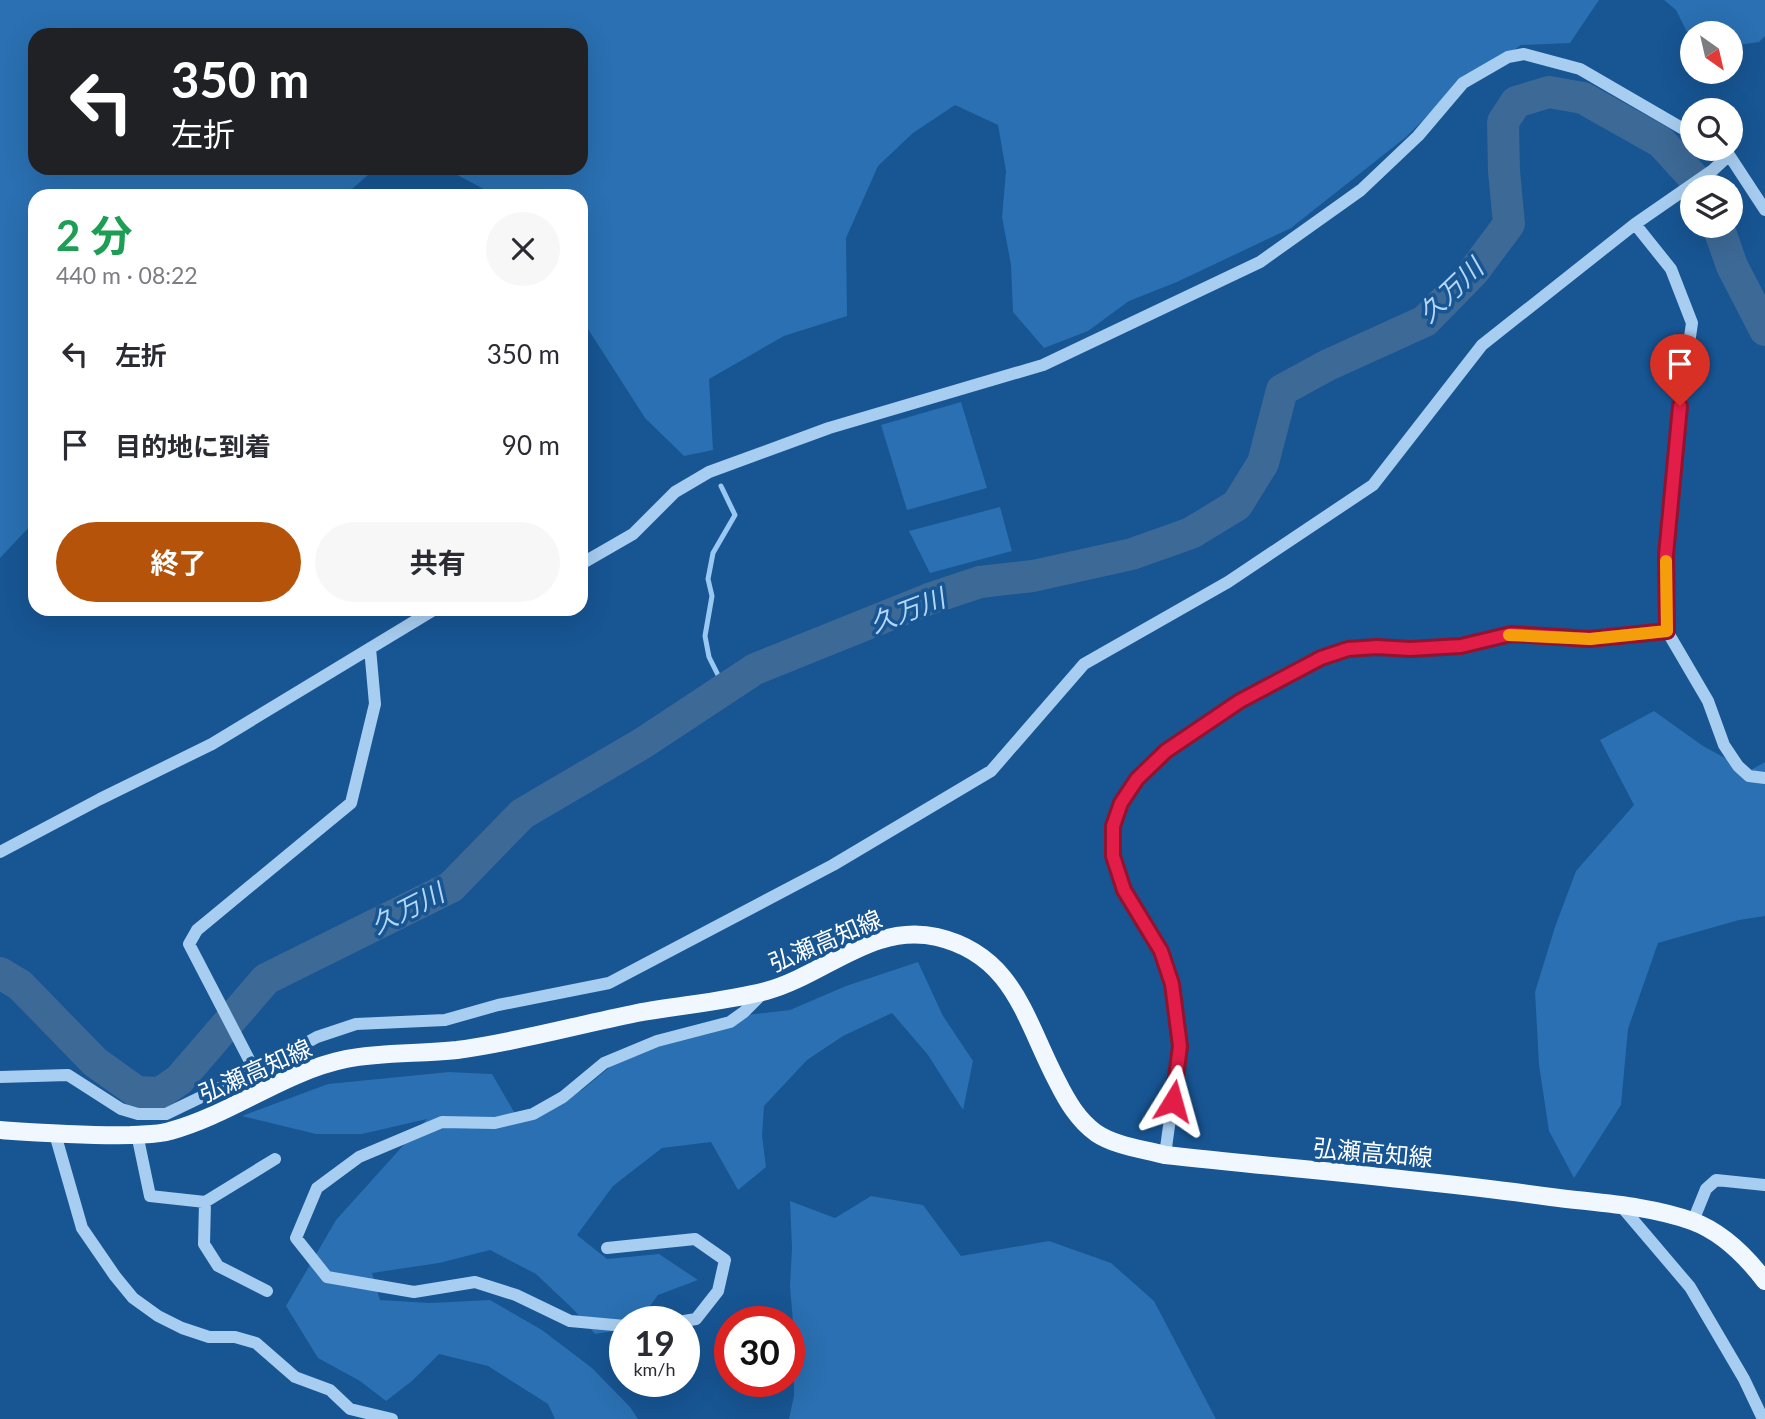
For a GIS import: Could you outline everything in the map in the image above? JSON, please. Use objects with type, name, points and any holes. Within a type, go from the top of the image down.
[{"type":"main road","name":"弘瀬高知線","points":[[0,1130],[55,1134],[166,1133],[190,1125],[312,1068],[349,1058],[457,1050],[527,1039],[637,1013],[765,991],[791,982],[882,937],[912,933],[964,945],[985,957],[1002,975],[1020,1004],[1067,1101],[1080,1118],[1098,1134],[1122,1144],[1165,1155],[1489,1188],[1665,1213],[1693,1221],[1731,1244],[1765,1281]]},
{"type":"street","points":[[588,560],[634,534],[676,492],[709,472],[829,428],[1043,365],[1261,262],[1361,190],[1418,136],[1463,83],[1508,57],[1524,54],[1580,69],[1680,127]]},
{"type":"street","points":[[0,1077],[68,1075],[121,1109],[138,1114],[166,1114],[255,1071],[317,1037],[356,1024],[444,1020],[498,1005],[609,983],[833,865],[991,771],[1084,664],[1228,582],[1373,485],[1482,345],[1635,224],[1713,170],[1718,161]]},
{"type":"street","points":[[1730,161],[1765,210]]},
{"type":"street","points":[[1635,224],[1671,269],[1692,323],[1676,434],[1666,555],[1667,631],[1708,701],[1724,745],[1738,766],[1749,776],[1765,778]]},
{"type":"street","points":[[0,852],[212,744],[423,616]]},
{"type":"street","points":[[1165,1155],[1180,1046],[1172,984],[1161,951],[1124,890],[1113,856],[1113,826],[1121,803],[1137,779],[1166,751],[1240,701],[1321,658],[1348,649],[1461,646],[1511,634],[1590,639],[1667,631]]},
{"type":"street","points":[[255,1071],[189,944],[197,930],[351,803],[374,704],[370,648]]},
{"type":"street","points":[[609,1325],[570,1321],[516,1295],[475,1282],[414,1292],[327,1277],[296,1238],[317,1188],[359,1157],[442,1122],[495,1123],[533,1114],[563,1097],[604,1063],[657,1041],[730,1022],[765,991]]},
{"type":"street","points":[[55,1134],[82,1228],[115,1276],[134,1298],[182,1328],[209,1337],[235,1337],[256,1343],[295,1377],[330,1390],[350,1409],[392,1419]]},
{"type":"street","points":[[137,1134],[150,1196],[205,1202],[275,1159]]},
{"type":"street","points":[[1693,1221],[1706,1189],[1716,1180],[1765,1185]]},
{"type":"street","points":[[205,1202],[204,1244],[218,1266],[267,1290]]},
{"type":"street","points":[[1622,1207],[1690,1287],[1744,1379],[1763,1419]]},
{"type":"street","points":[[607,1248],[695,1239],[725,1260],[718,1291],[700,1314]]},
{"type":"shaded area","points":[[0,0],[1599,0],[1570,43],[1521,45],[1440,103],[1406,137],[1291,228],[1177,282],[1129,301],[1088,331],[1044,348],[1013,312],[1011,265],[1002,217],[1006,171],[998,125],[955,105],[913,133],[878,166],[846,238],[847,316],[784,336],[709,379],[713,450],[684,456],[645,418],[588,329],[588,189],[484,189],[457,175],[588,175],[588,28],[28,28],[28,175],[368,175],[352,189],[28,189],[28,528],[0,558]]},
{"type":"shaded area","points":[[1664,0],[1765,0],[1765,36],[1759,42],[1743,44],[1743,21],[1682,21],[1676,10]]},
{"type":"shaded area","points":[[961,402],[987,488],[907,510],[881,425]]},
{"type":"shaded area","points":[[1000,507],[1012,551],[930,573],[909,531]]},
{"type":"shaded area","points":[[1654,711],[1703,746],[1749,771],[1765,762],[1765,916],[1739,920],[1658,943],[1628,1029],[1621,1105],[1574,1178],[1549,1131],[1539,1065],[1535,992],[1576,871],[1634,805],[1600,740]]},
{"type":"shaded area","points":[[918,962],[943,1016],[973,1061],[963,1110],[928,1055],[892,1013],[843,1036],[807,1060],[764,1106],[762,1136],[766,1167],[738,1190],[711,1142],[662,1148],[613,1186],[577,1235],[607,1259],[659,1254],[698,1280],[658,1295],[650,1306],[609,1306],[609,1332],[595,1334],[536,1274],[490,1250],[439,1263],[372,1273],[380,1300],[430,1303],[490,1300],[542,1330],[592,1368],[609,1385],[609,1397],[620,1397],[638,1419],[555,1419],[548,1404],[488,1366],[439,1354],[412,1381],[386,1401],[360,1381],[318,1358],[286,1306],[336,1220],[427,1119],[362,1134],[316,1134],[242,1116],[328,1084],[449,1072],[492,1074],[517,1117],[582,1090],[611,1066],[729,1017],[790,1010],[846,986]]},
{"type":"shaded area","points":[[871,1196],[923,1205],[961,1256],[1049,1241],[1111,1263],[1154,1301],[1216,1419],[789,1419],[794,1397],[805,1397],[805,1306],[792,1306],[790,1201],[835,1218]]},
{"type":"waterway","name":"久万川","points":[[0,973],[20,985],[95,1062],[137,1092],[160,1093],[179,1080],[266,979],[451,887],[522,814],[643,743],[755,669],[929,599],[980,582],[1033,576],[1132,554],[1191,533],[1237,505],[1263,463],[1282,390],[1328,365],[1425,321],[1474,271],[1509,224],[1503,122],[1516,102],[1549,92],[1583,98],[1661,142],[1691,175]]},
{"type":"waterway","name":"久万川","points":[[1722,238],[1732,266],[1765,330]]},
{"type":"waterway","points":[[721,486],[735,515],[713,553],[708,579],[712,596],[705,636],[709,657],[725,689]]},
{"type":"slow traffic","points":[[1509,635],[1590,639],[1667,631],[1666,561]]},
{"type":"route","points":[[1173,1101],[1180,1046],[1172,984],[1161,951],[1124,890],[1113,856],[1113,826],[1121,803],[1137,779],[1166,751],[1240,701],[1321,658],[1348,649],[1461,646],[1511,634],[1590,639],[1667,631],[1666,555],[1680,406]]}]
